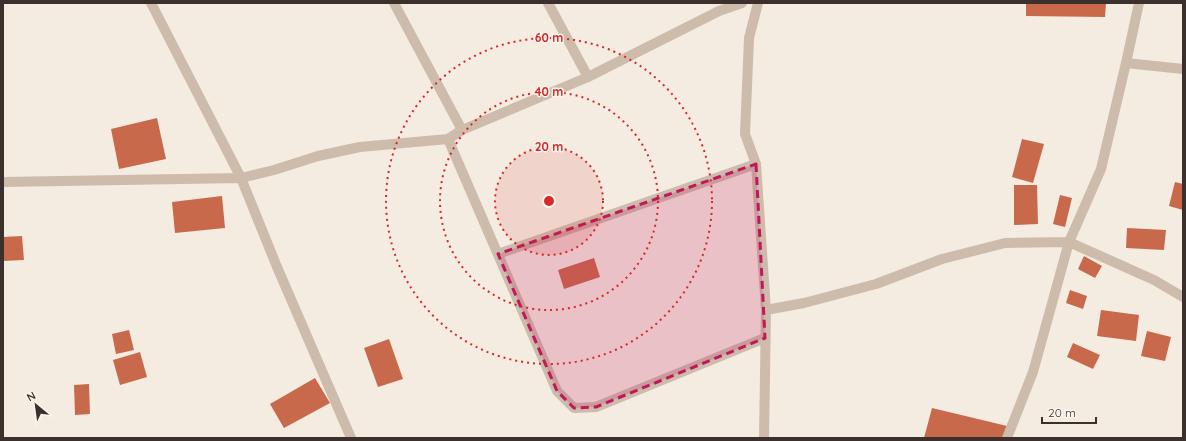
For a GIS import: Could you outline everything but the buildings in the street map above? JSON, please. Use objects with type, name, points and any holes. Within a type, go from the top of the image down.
[{"type":"street","points":[[151,3],[241,178],[277,267],[351,438]]},
{"type":"street","points":[[394,3],[462,130]]},
{"type":"street","points":[[548,3],[588,77]]},
{"type":"street","points":[[3,182],[241,178],[274,170],[318,156],[360,147],[448,140],[462,130],[588,77],[717,7],[742,3]]},
{"type":"street","points":[[758,3],[749,38],[745,134],[756,164],[766,310],[764,438]]},
{"type":"street","points":[[1007,438],[1033,372],[1068,242],[1101,169],[1139,3]]},
{"type":"street","points":[[1126,63],[1183,70]]},
{"type":"street","points":[[448,140],[558,391],[574,408],[596,407],[765,338]]},
{"type":"street","points":[[498,254],[756,164]]},
{"type":"street","points":[[766,310],[804,303],[876,284],[942,259],[1005,243],[1068,242],[1154,280],[1183,297]]},
{"type":"highlighted area","points":[[756,164],[765,338],[596,407],[574,408],[557,391],[498,254]]}]
